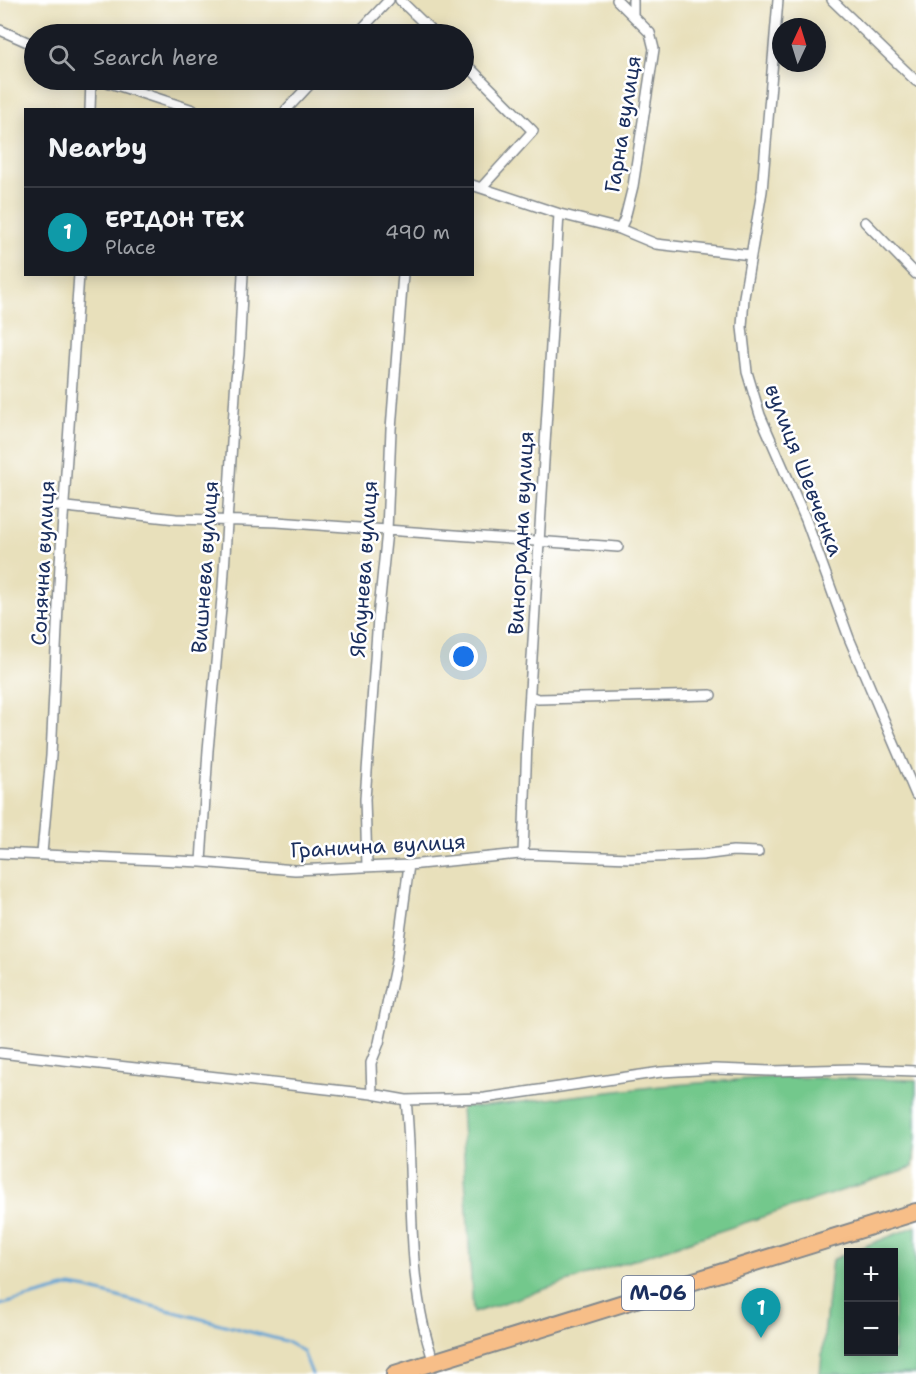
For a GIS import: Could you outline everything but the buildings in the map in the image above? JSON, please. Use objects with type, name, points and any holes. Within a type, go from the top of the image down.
[{"type":"highway","name":"М-06","points":[[395,1374],[916,1212]]},
{"type":"street","points":[[366,24],[389,0]]},
{"type":"street","points":[[400,0],[425,24]]},
{"type":"street","name":"Гарна вулиця","points":[[616,0],[650,33],[654,49],[633,186],[620,230]]},
{"type":"street","points":[[633,0],[633,16]]},
{"type":"street","name":"вулиця Шевченка","points":[[778,0],[762,190],[742,327],[747,372],[760,415],[806,520],[849,638],[916,795]]},
{"type":"street","points":[[832,0],[916,81]]},
{"type":"street","points":[[0,30],[24,40]]},
{"type":"street","points":[[474,72],[533,131],[477,187],[560,214],[620,230],[656,244],[751,255]]},
{"type":"street","points":[[90,108],[91,90]]},
{"type":"street","points":[[132,90],[187,108]]},
{"type":"street","points":[[288,108],[305,90]]},
{"type":"street","name":"Виноградна вулиця","points":[[523,855],[530,696],[560,214]]},
{"type":"street","points":[[865,222],[916,274]]},
{"type":"street","name":"Сонячна вулиця","points":[[42,854],[51,756],[61,506],[79,276]]},
{"type":"street","name":"Вишнева вулиця","points":[[201,862],[228,519],[236,378],[240,355],[243,276]]},
{"type":"street","name":"Яблунева вулиця","points":[[367,866],[365,799],[378,618],[387,531],[391,429],[403,276]]},
{"type":"street","points":[[61,506],[176,519],[228,519],[618,547]]},
{"type":"street","points":[[530,696],[538,699],[711,695]]},
{"type":"street","name":"Гранична вулиця","points":[[0,853],[201,862],[296,870],[409,865],[523,855],[630,858],[702,855],[733,851],[758,852]]},
{"type":"street","points":[[372,1094],[371,1063],[379,1043],[396,962],[409,865]]},
{"type":"street","points":[[0,1053],[372,1094],[406,1100],[485,1098],[661,1072],[715,1069],[916,1071]]},
{"type":"street","points":[[406,1100],[418,1295],[427,1344],[434,1362]]},
{"type":"green space","points":[[775,1077],[916,1080],[916,1137],[913,1167],[473,1313],[461,1106],[478,1107],[661,1086]]},
{"type":"green space","points":[[916,1226],[916,1374],[820,1374],[832,1260],[844,1255],[844,1356],[898,1356],[898,1248],[860,1248]]},
{"type":"waterway","points":[[0,1305],[71,1286],[88,1289],[285,1341],[303,1351],[312,1374]]},
{"type":"place","name":"ЕРІДОН ТЕХ","points":[[761,1338]]}]
